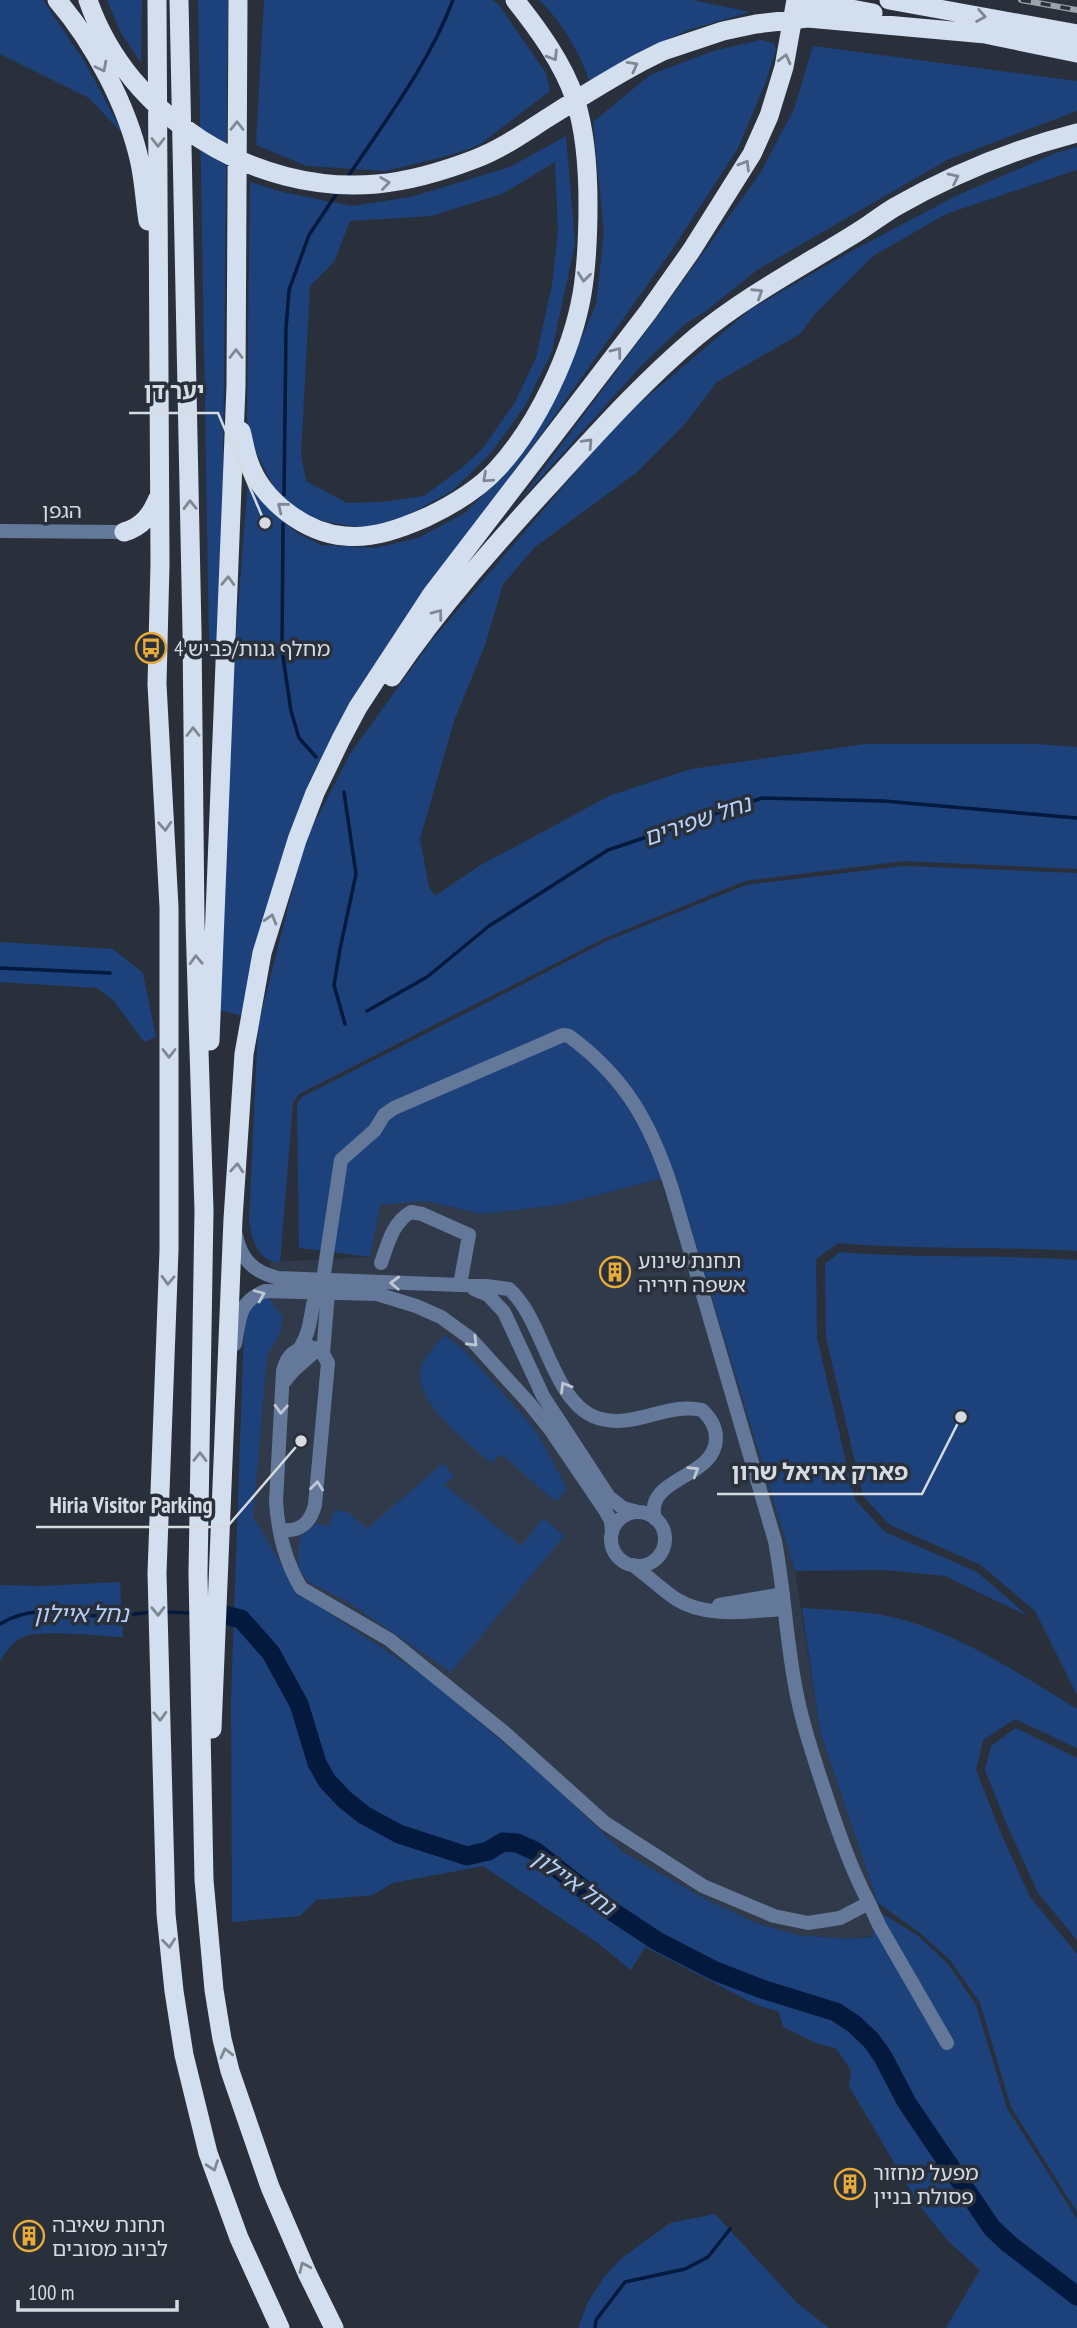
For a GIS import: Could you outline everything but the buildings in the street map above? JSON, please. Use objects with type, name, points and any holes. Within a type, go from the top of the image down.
[{"type":"highway","points":[[57,0],[85,36],[99,61],[125,119],[139,161],[148,223],[159,376]]},
{"type":"highway","points":[[88,0],[95,20],[126,70],[170,118],[208,145],[252,165],[300,179],[339,185],[402,180],[479,158],[640,62],[704,36],[756,24],[808,18],[986,34]]},
{"type":"highway","points":[[158,0],[158,684],[169,907],[169,1250],[157,1573],[166,1914],[184,2055],[213,2166],[239,2238],[279,2328]]},
{"type":"highway","points":[[179,0],[195,922],[204,1210]]},
{"type":"highway","points":[[238,0],[236,386],[204,1210],[198,1574],[207,1648],[204,1880],[214,1990],[230,2071],[270,2187],[334,2328]]},
{"type":"highway","points":[[236,386],[245,450],[261,486],[271,498],[301,521],[344,536],[380,533],[440,511],[483,482],[510,453],[541,405],[570,340],[582,296],[589,233],[588,176],[582,124],[575,100],[555,59],[515,0]]},
{"type":"highway","points":[[207,1648],[220,1574],[233,1219],[244,1054],[254,991],[270,923],[316,791],[358,706],[432,594],[648,312],[691,251],[752,154],[769,117],[799,0],[1077,53]]},
{"type":"highway","points":[[889,0],[1077,34]]},
{"type":"highway","points":[[316,791],[397,670],[504,534],[628,400],[696,337],[764,289],[895,207],[966,173],[1041,143],[1077,133]]},
{"type":"highway","points":[[124,532],[133,530],[146,519],[158,497]]},
{"type":"highway","points":[[124,532],[144,541],[160,564]]},
{"type":"street","name":"הגפן","points":[[0,531],[124,532]]},
{"type":"street","points":[[869,1903],[841,1918],[808,1923],[774,1916],[703,1886],[605,1823],[505,1733],[405,1651],[301,1588],[292,1574],[280,1530],[276,1502],[282,1384],[287,1359],[300,1348],[309,1335],[322,1288],[341,1160],[376,1130],[384,1115],[394,1108],[563,1035],[569,1036],[600,1061],[623,1089],[652,1133],[662,1158],[775,1541],[796,1689],[810,1748],[853,1872],[869,1903],[879,1925],[947,2043]]},
{"type":"street","points":[[381,1263],[396,1225],[402,1217],[411,1212],[422,1214],[469,1235],[462,1285]]},
{"type":"street","points":[[233,1219],[242,1255],[256,1270],[278,1279],[322,1288],[377,1294],[416,1306],[441,1317],[457,1328],[511,1382],[550,1429],[606,1510],[611,1521],[612,1548],[616,1555],[633,1565],[648,1564],[660,1555],[663,1548]]},
{"type":"street","points":[[462,1285],[488,1295],[504,1312],[535,1382],[609,1497],[623,1508],[655,1519]]},
{"type":"street","points":[[228,1376],[245,1303],[265,1291],[462,1285],[509,1289],[518,1297],[569,1393],[582,1410],[598,1419],[632,1420],[690,1407],[702,1410],[709,1417],[716,1435],[711,1455],[704,1465],[660,1493],[654,1503],[655,1519],[664,1532],[659,1563],[662,1584],[685,1604]]},
{"type":"street","points":[[280,1530],[291,1531],[303,1526],[312,1518],[315,1506],[328,1375],[328,1363],[322,1349],[322,1288]]},
{"type":"street","points":[[300,1348],[309,1346],[322,1349]]},
{"type":"street","points":[[282,1384],[294,1370],[322,1349]]},
{"type":"street","points":[[612,1533],[621,1518],[638,1512]]},
{"type":"street","points":[[633,1565],[685,1604],[784,1602]]},
{"type":"shaded area","points":[[0,0],[43,0],[85,62],[123,134],[89,98],[0,54]]},
{"type":"shaded area","points":[[107,0],[142,0],[141,63],[121,33]]},
{"type":"shaded area","points":[[198,0],[228,0],[221,640],[209,640]]},
{"type":"shaded area","points":[[264,0],[492,0],[498,4],[546,73],[550,91],[479,145],[454,154],[386,171],[307,166],[256,145]]},
{"type":"shaded area","points":[[539,0],[692,0],[750,12],[688,30],[590,82],[569,38]]},
{"type":"shaded area","points":[[761,40],[774,43],[776,50],[738,148],[672,250],[455,552],[349,713],[244,1016],[218,1010],[229,723],[248,481],[273,512],[297,533],[321,545],[375,548],[418,538],[465,513],[500,478],[558,394],[596,304],[604,232],[593,122],[650,75],[713,51]]},
{"type":"shaded area","points":[[813,46],[1077,81],[1077,111],[947,160],[757,270],[706,311],[685,324],[642,365],[518,503],[761,172],[794,109]]},
{"type":"shaded area","points":[[566,136],[575,243],[552,351],[525,406],[490,454],[452,491],[408,515],[366,528],[326,522],[296,511],[276,492],[255,450],[247,420],[250,182],[282,192],[352,206],[411,197],[510,167]],"holes":[[[555,162],[558,232],[552,285],[536,358],[514,404],[482,449],[424,496],[382,502],[347,503],[306,481],[301,455],[310,286],[334,262],[350,221],[431,216],[502,194]]]},
{"type":"shaded area","points":[[1077,147],[1077,170],[946,214],[873,256],[814,315],[800,334],[717,382],[684,425],[636,473],[535,547],[503,584],[485,645],[454,721],[420,839],[429,887],[435,896],[479,866],[611,795],[691,769],[865,744],[1035,744],[1077,747],[1077,869],[904,861],[745,881],[605,938],[299,1094],[293,1102],[280,1263],[266,1258],[257,1249],[249,1222],[258,1026],[305,841],[350,754],[432,640],[621,419],[751,309],[850,252],[958,195],[1056,153]]},
{"type":"shaded area","points":[[904,866],[1077,873],[1077,1251],[838,1243],[816,1259],[817,1338],[855,1500],[885,1532],[977,1572],[1028,1616],[945,1576],[885,1570],[795,1571],[675,1175],[560,1205],[482,1214],[426,1201],[380,1205],[370,1257],[299,1248],[297,1104],[302,1097],[607,941],[746,885]]},
{"type":"shaded area","points":[[0,942],[113,949],[143,973],[156,1037],[144,1042],[114,1001],[97,988],[0,982]]},
{"type":"shaded area","points":[[675,1175],[795,1571],[820,1731],[878,1903],[872,1936],[846,1939],[797,1935],[756,1923],[707,1900],[623,1852],[550,1782],[429,1679],[297,1590],[252,1517],[267,1356],[270,1262],[369,1257],[379,1205],[426,1201],[482,1214],[560,1205]]},
{"type":"shaded area","points":[[840,1252],[1077,1260],[1077,1695],[1035,1611],[981,1565],[890,1525],[863,1496],[826,1337],[825,1264]]},
{"type":"shaded area","points":[[267,1296],[282,1316],[281,1331],[267,1356],[253,1517],[297,1590],[429,1679],[550,1782],[623,1852],[707,1900],[756,1923],[797,1935],[846,1939],[872,1937],[876,1910],[918,1936],[948,1964],[976,2005],[1007,2108],[1077,2219],[1077,2328],[946,2328],[980,2270],[949,2242],[919,2205],[849,2086],[851,2070],[836,2048],[818,2044],[783,2027],[779,2012],[757,2005],[645,1947],[631,1970],[599,1944],[483,1866],[393,1883],[373,1895],[316,1900],[300,1916],[232,1922],[231,1699],[244,1329],[248,1309]]},
{"type":"shaded area","points":[[444,1335],[463,1349],[539,1436],[567,1489],[556,1502],[501,1454],[491,1463],[455,1431],[431,1403],[423,1389],[420,1375],[426,1357]]},
{"type":"shaded area","points":[[443,1463],[454,1476],[444,1485],[521,1546],[543,1518],[564,1536],[451,1672],[348,1602],[308,1582],[299,1568],[298,1552],[301,1535],[318,1523],[328,1527],[335,1510],[348,1512],[367,1529]]},
{"type":"shaded area","points":[[120,1582],[123,1637],[58,1633],[33,1635],[16,1641],[0,1661],[0,1585]]},
{"type":"shaded area","points":[[802,1608],[879,1615],[927,1628],[972,1647],[1077,1709],[1077,1748],[1015,1719],[983,1740],[976,1770],[1030,1897],[1077,1954],[1077,2212],[1011,2107],[980,2003],[951,1961],[920,1933],[878,1903],[820,1731]]},
{"type":"shaded area","points":[[1016,1728],[1077,1758],[1077,1940],[1038,1893],[985,1770],[991,1746]]},
{"type":"shaded area","points":[[715,2214],[797,2303],[829,2328],[578,2328],[588,2302],[604,2277],[622,2258],[670,2223]]},
{"type":"waterway","points":[[347,178],[419,69],[453,0]]},
{"type":"waterway","points":[[284,495],[289,290],[309,235],[339,190]]},
{"type":"waterway","points":[[283,524],[282,650],[291,711],[299,738],[316,757]]},
{"type":"waterway","points":[[344,792],[356,874],[334,985],[345,1024]]},
{"type":"waterway","name":"נחל שפירים","points":[[367,1011],[427,977],[489,926],[608,850],[762,798],[884,801],[1077,818]]},
{"type":"waterway","name":"נחל שפירים","points":[[0,968],[110,973]]},
{"type":"waterway","name":"נחל איילון","points":[[0,1624],[36,1612],[104,1616],[152,1612]]},
{"type":"waterway","name":"נחל איילון","points":[[163,1612],[194,1613]]},
{"type":"waterway","name":"נחל איילון","points":[[224,1615],[241,1619],[271,1653],[299,1704],[317,1763],[327,1781],[364,1815],[399,1834],[467,1856],[488,1851],[503,1842],[517,1843],[535,1851],[610,1910],[657,1941],[715,1971],[836,2012],[854,2024],[871,2040],[883,2057],[907,2103],[992,2228],[1077,2296]]},
{"type":"waterway","points":[[916,2173],[946,2160]]},
{"type":"waterway","points":[[595,2328],[596,2320],[625,2282],[685,2269],[708,2257],[730,2229]]},
{"type":"railway","points":[[1021,0],[1077,10]]},
{"type":"place","name":"יער דן","points":[[265,523]]},
{"type":"place","name":"מחלף גנות/כביש 4","points":[[151,648]]},
{"type":"place","name":"תחנת שינוע אשפה חיריה","points":[[615,1272]]},
{"type":"place","name":"פארק אריאל שרון","points":[[961,1417]]},
{"type":"place","name":"Hiria Visitor Parking","points":[[301,1441]]},
{"type":"place","name":"מפעל מחזור פסולת בניין","points":[[850,2184]]},
{"type":"place","name":"תחנת שאיבה לביוב מסובים","points":[[29,2236]]}]
